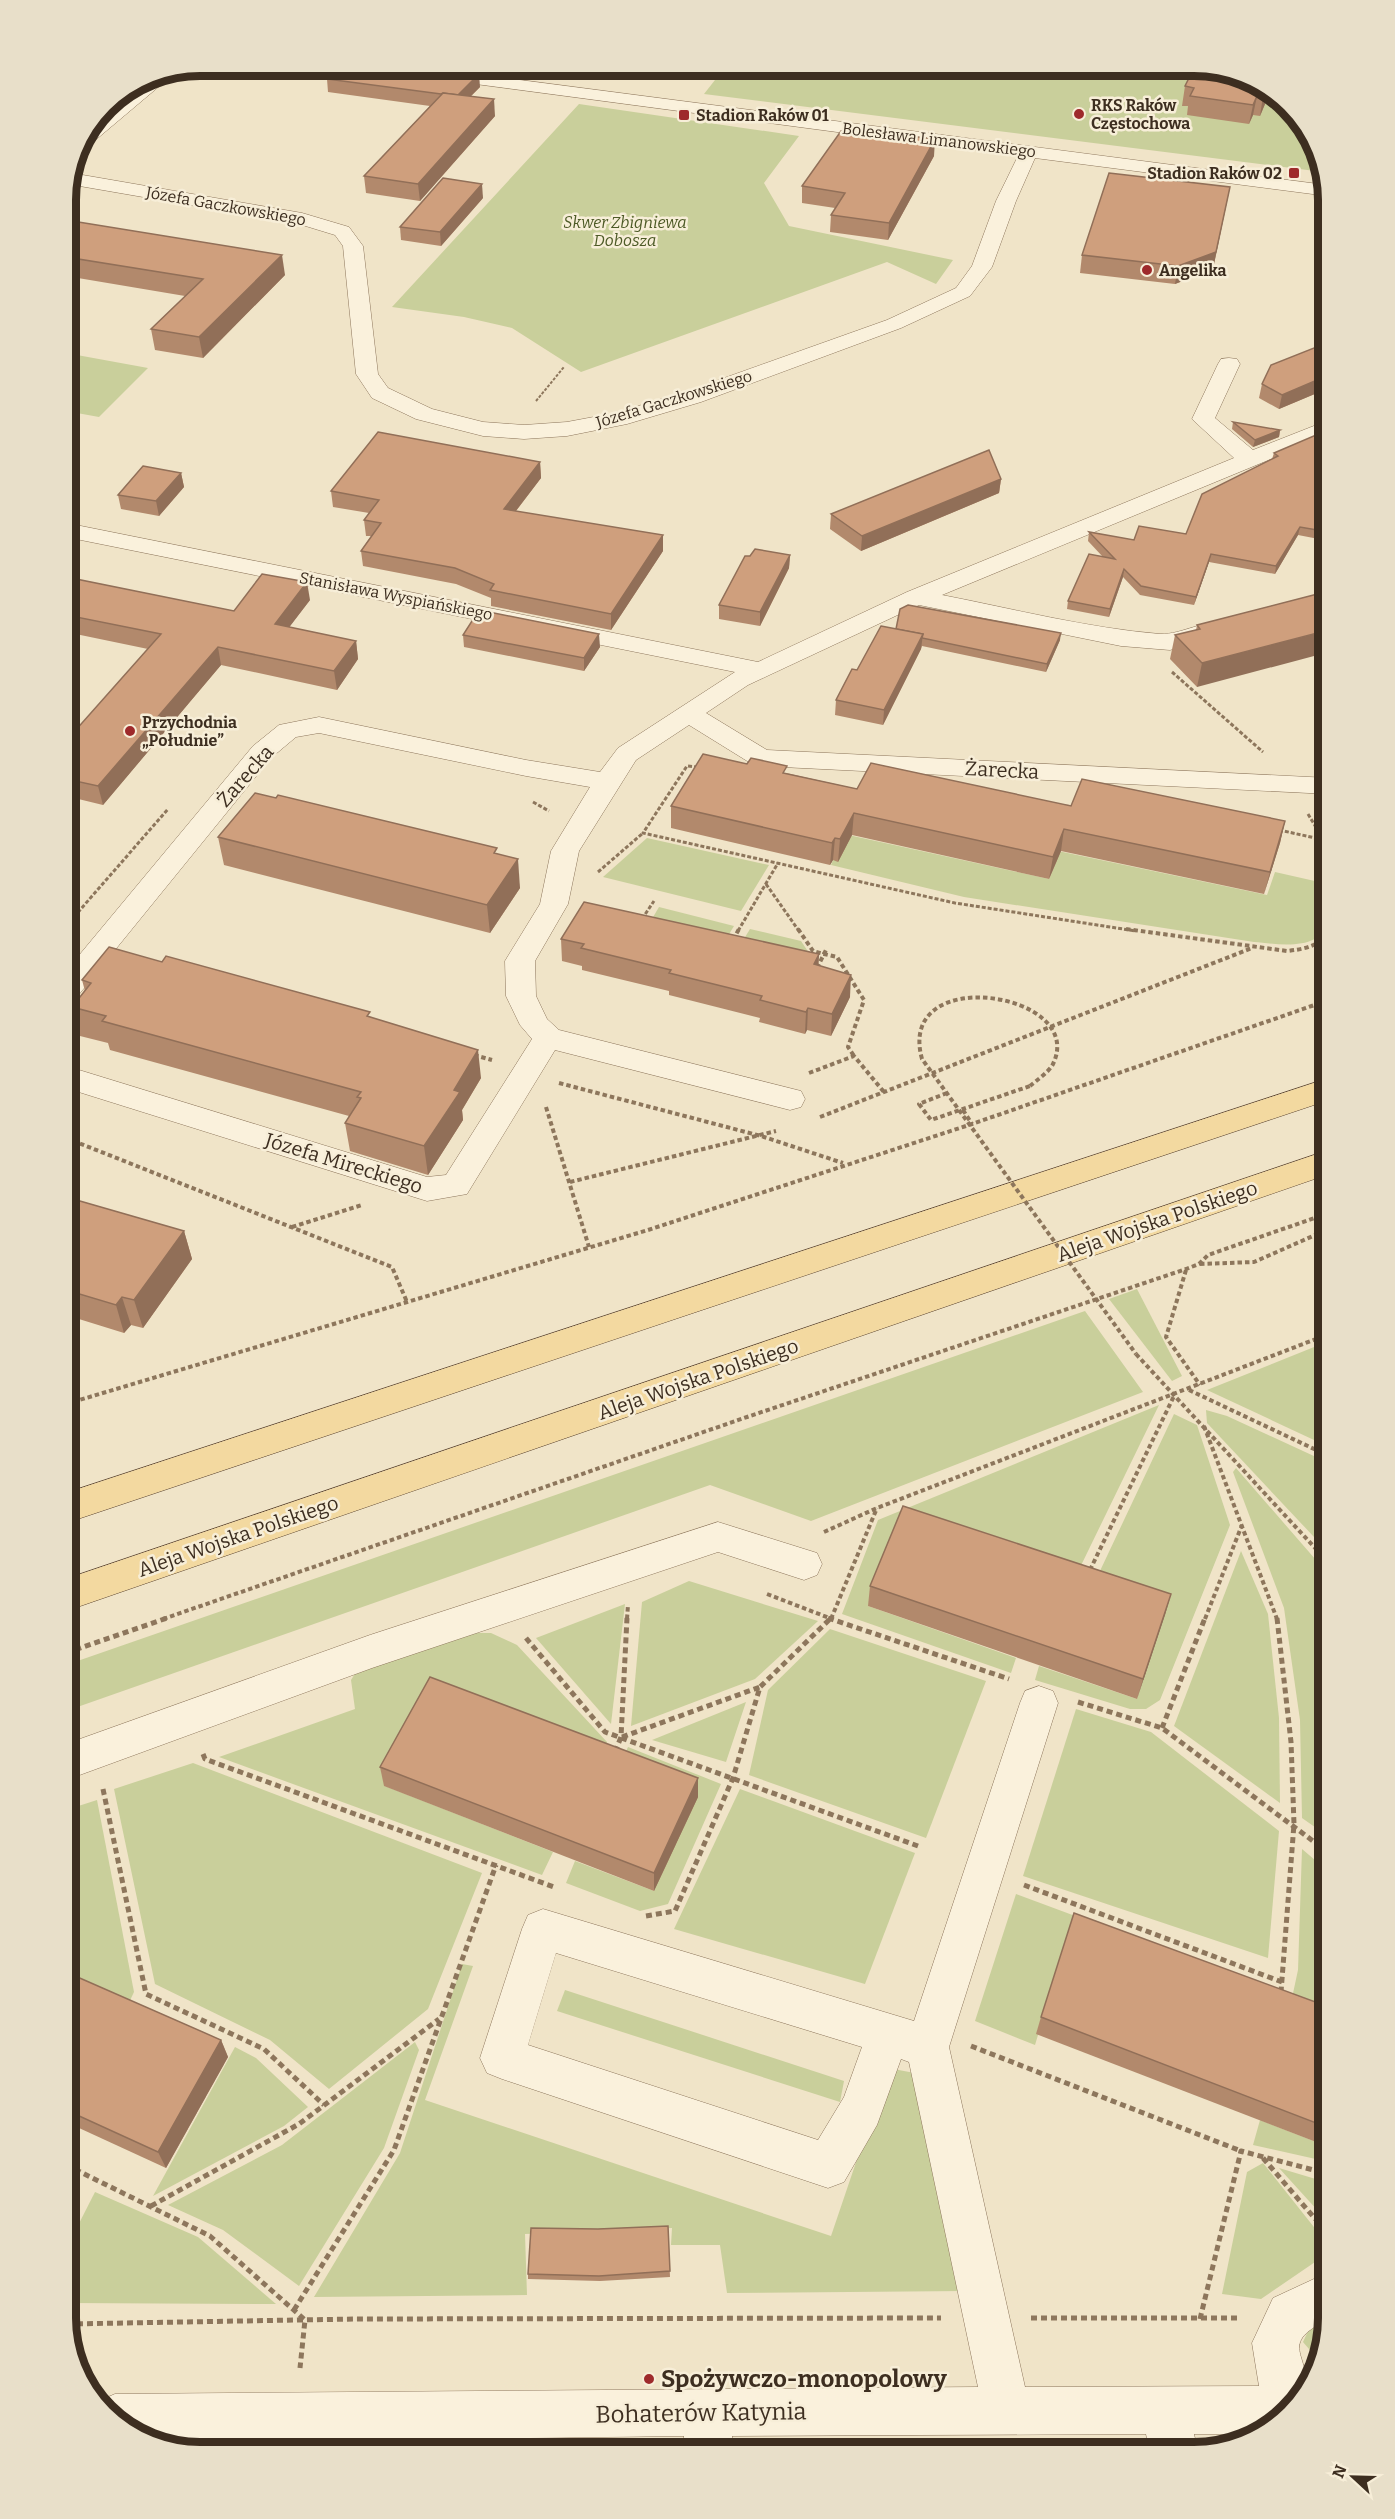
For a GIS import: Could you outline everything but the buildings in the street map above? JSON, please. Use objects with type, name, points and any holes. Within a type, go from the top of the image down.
[{"type":"main road","points":[[76,1505],[1318,1093]]},
{"type":"main road","name":"Aleja Wojska Polskiego","points":[[76,1591],[1318,1166]]},
{"type":"street","name":"Bolesława Limanowskiego","points":[[456,77],[1317,190]]},
{"type":"street","points":[[541,88],[552,77]]},
{"type":"street","points":[[103,124],[143,91]]},
{"type":"street","name":"Józefa Gaczkowskiego","points":[[79,180],[302,219],[342,231],[353,246],[367,374],[380,393],[424,414],[483,429],[524,432],[567,429],[619,419],[693,397],[894,324],[963,292],[982,267],[1006,201],[1029,152]]},
{"type":"street","points":[[1229,364],[1203,419],[1250,460]]},
{"type":"street","points":[[790,1099],[548,1037],[535,1025],[521,996],[520,961],[554,904],[565,851],[607,781],[627,754],[739,680],[916,597],[1318,432]]},
{"type":"street","name":"Stanisława Wyspiańskiego","points":[[77,532],[762,670]]},
{"type":"street","points":[[916,597],[1121,638],[1155,641],[1170,642],[1239,623]]},
{"type":"street","name":"Żarecka","points":[[688,712],[761,758],[1318,785]]},
{"type":"street","name":"Żarecka","points":[[77,978],[262,752],[288,731],[319,725],[526,768],[607,781]]},
{"type":"street","name":"Józefa Mireckiego","points":[[77,1080],[419,1187],[443,1189],[456,1186],[531,1075],[548,1037]]},
{"type":"street","points":[[80,1757],[370,1652],[718,1537],[789,1559]]},
{"type":"street","points":[[915,2037],[543,1929],[502,2058],[828,2166],[861,2109],[915,2037],[1045,1696]]},
{"type":"street","points":[[915,2037],[1007,2411]]},
{"type":"street","points":[[1285,2403],[1275,2343],[1289,2314],[1318,2300]]},
{"type":"street","name":"Bohaterów Katynia","points":[[129,2420],[238,2435],[709,2432],[1007,2411],[1169,2431],[1276,2412]]},
{"type":"path","points":[[1155,641],[1153,655],[1276,763],[1318,832]]},
{"type":"path","points":[[593,877],[643,833],[687,766],[699,767]]},
{"type":"path","points":[[524,800],[536,802],[544,810],[585,819]]},
{"type":"path","points":[[77,914],[170,806]]},
{"type":"path","points":[[1278,830],[1318,839]]},
{"type":"path","points":[[643,833],[955,903],[1253,948],[1287,951],[1308,948],[1318,943]]},
{"type":"path","points":[[732,941],[778,863]]},
{"type":"path","points":[[766,884],[813,951],[825,952],[837,957],[864,1000],[848,1047],[884,1092]]},
{"type":"path","points":[[638,925],[654,901]]},
{"type":"path","points":[[826,1115],[1253,948]]},
{"type":"path","points":[[813,975],[825,952]]},
{"type":"path","points":[[947,1093],[919,1104],[931,1120],[963,1110],[1030,1086],[1045,1077],[1055,1064],[1059,1050],[1056,1036],[1048,1023],[1023,1005],[1006,999],[969,997],[936,1009],[919,1032],[918,1045],[922,1059],[947,1093],[1136,1354],[1318,1551]]},
{"type":"path","points":[[76,1401],[589,1247],[972,1124],[1318,1004]]},
{"type":"path","points":[[467,1053],[512,1065],[531,1075],[761,1136],[844,1164]]},
{"type":"path","points":[[790,1099],[800,1077],[854,1056]]},
{"type":"path","points":[[531,1075],[570,1182],[589,1247]]},
{"type":"path","points":[[963,1110],[972,1124]]},
{"type":"path","points":[[570,1182],[783,1129]]},
{"type":"path","points":[[77,1142],[392,1267],[407,1302]]},
{"type":"path","points":[[291,1227],[419,1187]]},
{"type":"path","points":[[1199,1264],[1208,1255],[1318,1217]]},
{"type":"path","points":[[76,1649],[747,1417],[1199,1264],[1254,1262],[1318,1234]]},
{"type":"path","points":[[1186,1269],[1166,1337],[1200,1385]]},
{"type":"path","points":[[789,1559],[877,1508],[1318,1338]]},
{"type":"path","points":[[1188,1389],[1318,1451]]},
{"type":"path","points":[[1088,1574],[1174,1394]]},
{"type":"path","points":[[1204,1426],[1276,1612],[1291,1742],[1294,1824],[1281,1994]]},
{"type":"path","points":[[621,1737],[760,1687],[831,1619],[877,1508]]},
{"type":"path","points":[[1162,1728],[1242,1525]]},
{"type":"path","points":[[613,1758],[621,1737],[630,1566]]},
{"type":"path","points":[[765,1593],[1045,1696],[1162,1728],[1318,1844]]},
{"type":"path","points":[[501,1609],[605,1731],[918,1846]]},
{"type":"path","points":[[638,1917],[675,1911],[733,1778],[760,1687]]},
{"type":"path","points":[[190,1718],[205,1759],[561,1889]]},
{"type":"path","points":[[80,1757],[146,1994],[264,2049],[324,2105]]},
{"type":"path","points":[[294,2310],[394,2150],[496,1865]]},
{"type":"path","points":[[1018,1883],[1282,1982]]},
{"type":"path","points":[[151,2206],[299,2124],[439,2019]]},
{"type":"path","points":[[915,2037],[1241,2151],[1318,2171]]},
{"type":"path","points":[[1200,2319],[1241,2151]]},
{"type":"path","points":[[1262,2156],[1318,2222]]},
{"type":"path","points":[[76,2170],[210,2236],[305,2320]]},
{"type":"path","points":[[77,2324],[305,2320],[953,2318]]},
{"type":"path","points":[[1028,2318],[1244,2318]]},
{"type":"path","points":[[300,2368],[305,2320]]},
{"type":"green space","name":"RKS Raków Częstochowa","points":[[717,77],[1211,78],[1242,86],[1270,102],[1293,125],[1309,153],[1315,171],[704,94]]},
{"type":"green space","name":"Skwer Zbigniewa Dobosza","points":[[579,104],[799,136],[764,183],[789,226],[953,260],[936,284],[887,262],[581,372],[512,328],[464,317],[392,307]]},
{"type":"green space","points":[[77,355],[148,368],[99,417],[77,413]]},
{"type":"green space","points":[[844,834],[1049,879],[1058,857],[1058,851],[1267,895],[1275,872],[1318,882],[1318,937],[1299,944],[1254,942],[964,897],[831,865]]},
{"type":"green space","points":[[647,838],[769,865],[741,911],[603,877]]},
{"type":"green space","points":[[659,907],[734,926],[720,949],[642,936]]},
{"type":"green space","points":[[750,929],[801,941],[809,953],[736,952]]},
{"type":"green space","points":[[1137,1289],[1182,1376],[1172,1381],[1109,1299]]},
{"type":"green space","points":[[1085,1311],[1143,1392],[811,1521],[710,1485],[76,1707],[76,1661]]},
{"type":"green space","points":[[1318,1345],[1318,1442],[1207,1390]]},
{"type":"green space","points":[[1159,1405],[1072,1584],[868,1606],[1016,1658],[1011,1673],[842,1614],[878,1520]]},
{"type":"green space","points":[[1206,1410],[1227,1416],[1318,1458],[1318,1541],[1207,1423]]},
{"type":"green space","points":[[1174,1414],[1197,1425],[1230,1525],[1160,1700],[1146,1709],[1130,1709],[1035,1680],[1039,1666],[1137,1699],[1091,1590]]},
{"type":"green space","points":[[1236,1468],[1318,1562],[1318,1829],[1302,1818],[1300,1720],[1284,1608],[1233,1472]]},
{"type":"green space","points":[[1241,1551],[1268,1614],[1279,1718],[1280,1803],[1174,1726]]},
{"type":"green space","points":[[689,1581],[818,1621],[755,1679],[631,1726],[642,1602]]},
{"type":"green space","points":[[625,1604],[611,1724],[536,1638]]},
{"type":"green space","points":[[830,1629],[986,1681],[926,1838],[749,1775],[768,1690]]},
{"type":"green space","points":[[462,1633],[491,1633],[517,1645],[607,1742],[601,1760],[385,1786],[553,1852],[542,1875],[219,1757],[355,1709],[351,1680],[356,1672]]},
{"type":"green space","points":[[746,1702],[726,1762],[652,1740]]},
{"type":"green space","points":[[1076,1709],[1151,1732],[1279,1831],[1268,1958],[1023,1876]]},
{"type":"green space","points":[[628,1747],[721,1784],[668,1904],[640,1911],[566,1883],[575,1861],[654,1891],[619,1767]]},
{"type":"green space","points":[[193,1763],[482,1873],[428,2009],[329,2089],[270,2040],[155,1984],[114,1789]]},
{"type":"green space","points":[[740,1789],[915,1853],[865,1984],[674,1929]]},
{"type":"green space","points":[[97,1800],[134,1992],[125,2011],[76,1989],[76,1807]]},
{"type":"green space","points":[[1302,1849],[1318,1863],[1318,2023],[1289,2012],[1298,1970]]},
{"type":"green space","points":[[1016,1894],[1261,1985],[1069,1931],[1035,2045],[975,2021]]},
{"type":"green space","points":[[462,1964],[473,1966],[425,2100],[831,2236],[888,2068],[920,2074],[965,2291],[727,2293],[720,2245],[671,2245],[672,2228],[525,2234],[527,2295],[314,2297],[400,2153]]},
{"type":"green space","points":[[565,1990],[844,2081],[840,2102],[557,2011]]},
{"type":"green space","points":[[415,2042],[419,2050],[384,2148],[299,2286],[223,2230],[168,2205],[282,2145]]},
{"type":"green space","points":[[235,2047],[256,2058],[308,2107],[284,2126],[153,2196]]},
{"type":"green space","points":[[1260,2120],[1318,2143],[1318,2160],[1253,2145]]},
{"type":"green space","points":[[1263,2163],[1318,2232],[1318,2260],[1261,2299],[1222,2294],[1247,2172]]},
{"type":"green space","points":[[1279,2168],[1318,2180],[1318,2211]]},
{"type":"green space","points":[[95,2192],[198,2237],[276,2304],[76,2303],[76,2229]]},
{"type":"green space","points":[[1318,2324],[1313,2354],[1303,2342],[1310,2327]]},
{"type":"place","name":"RKS Raków Częstochowa","points":[[1079,114]]},
{"type":"place","name":"Stadion Raków 01","points":[[684,115]]},
{"type":"place","name":"Stadion Raków 02","points":[[1294,173]]},
{"type":"place","name":"Angelika","points":[[1147,270]]},
{"type":"place","name":"Przychodnia „Południe”","points":[[130,731]]},
{"type":"place","name":"Spożywczo-monopolowy","points":[[649,2379]]}]
